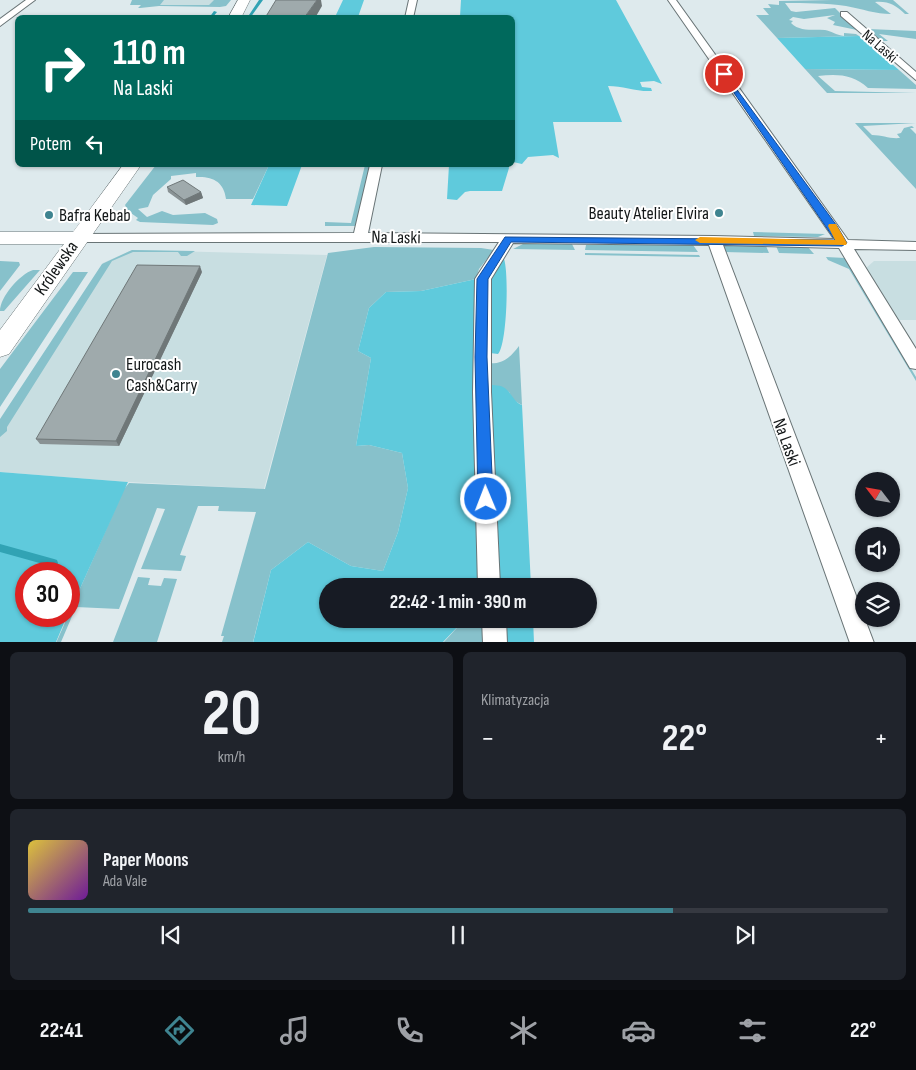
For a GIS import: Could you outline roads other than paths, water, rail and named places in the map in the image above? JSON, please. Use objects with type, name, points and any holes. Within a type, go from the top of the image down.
[{"type":"main road","name":"Królewska","points":[[0,348],[131,167]]},
{"type":"main road","points":[[0,238],[78,238]]},
{"type":"street","points":[[0,23],[31,0]]},
{"type":"street","points":[[410,15],[413,0]]},
{"type":"street","points":[[672,0],[834,228],[916,363]]},
{"type":"street","name":"Na Laski","points":[[844,14],[916,77]]},
{"type":"street","points":[[360,237],[376,167]]},
{"type":"street","name":"Na Laski","points":[[78,238],[360,237],[714,240],[916,246]]},
{"type":"street","points":[[489,578],[482,392],[483,279],[508,239]]},
{"type":"street","name":"Na Laski","points":[[714,240],[862,642]]},
{"type":"street","points":[[494,628],[495,642]]},
{"type":"waterway","points":[[250,15],[261,0]]},
{"type":"waterway","points":[[0,548],[50,562]]},
{"type":"place","name":"Beauty Atelier Elvira","points":[[719,213]]},
{"type":"place","name":"Bafra Kebab","points":[[49,215]]},
{"type":"place","name":"Eurocash Cash&Carry","points":[[116,374]]}]
